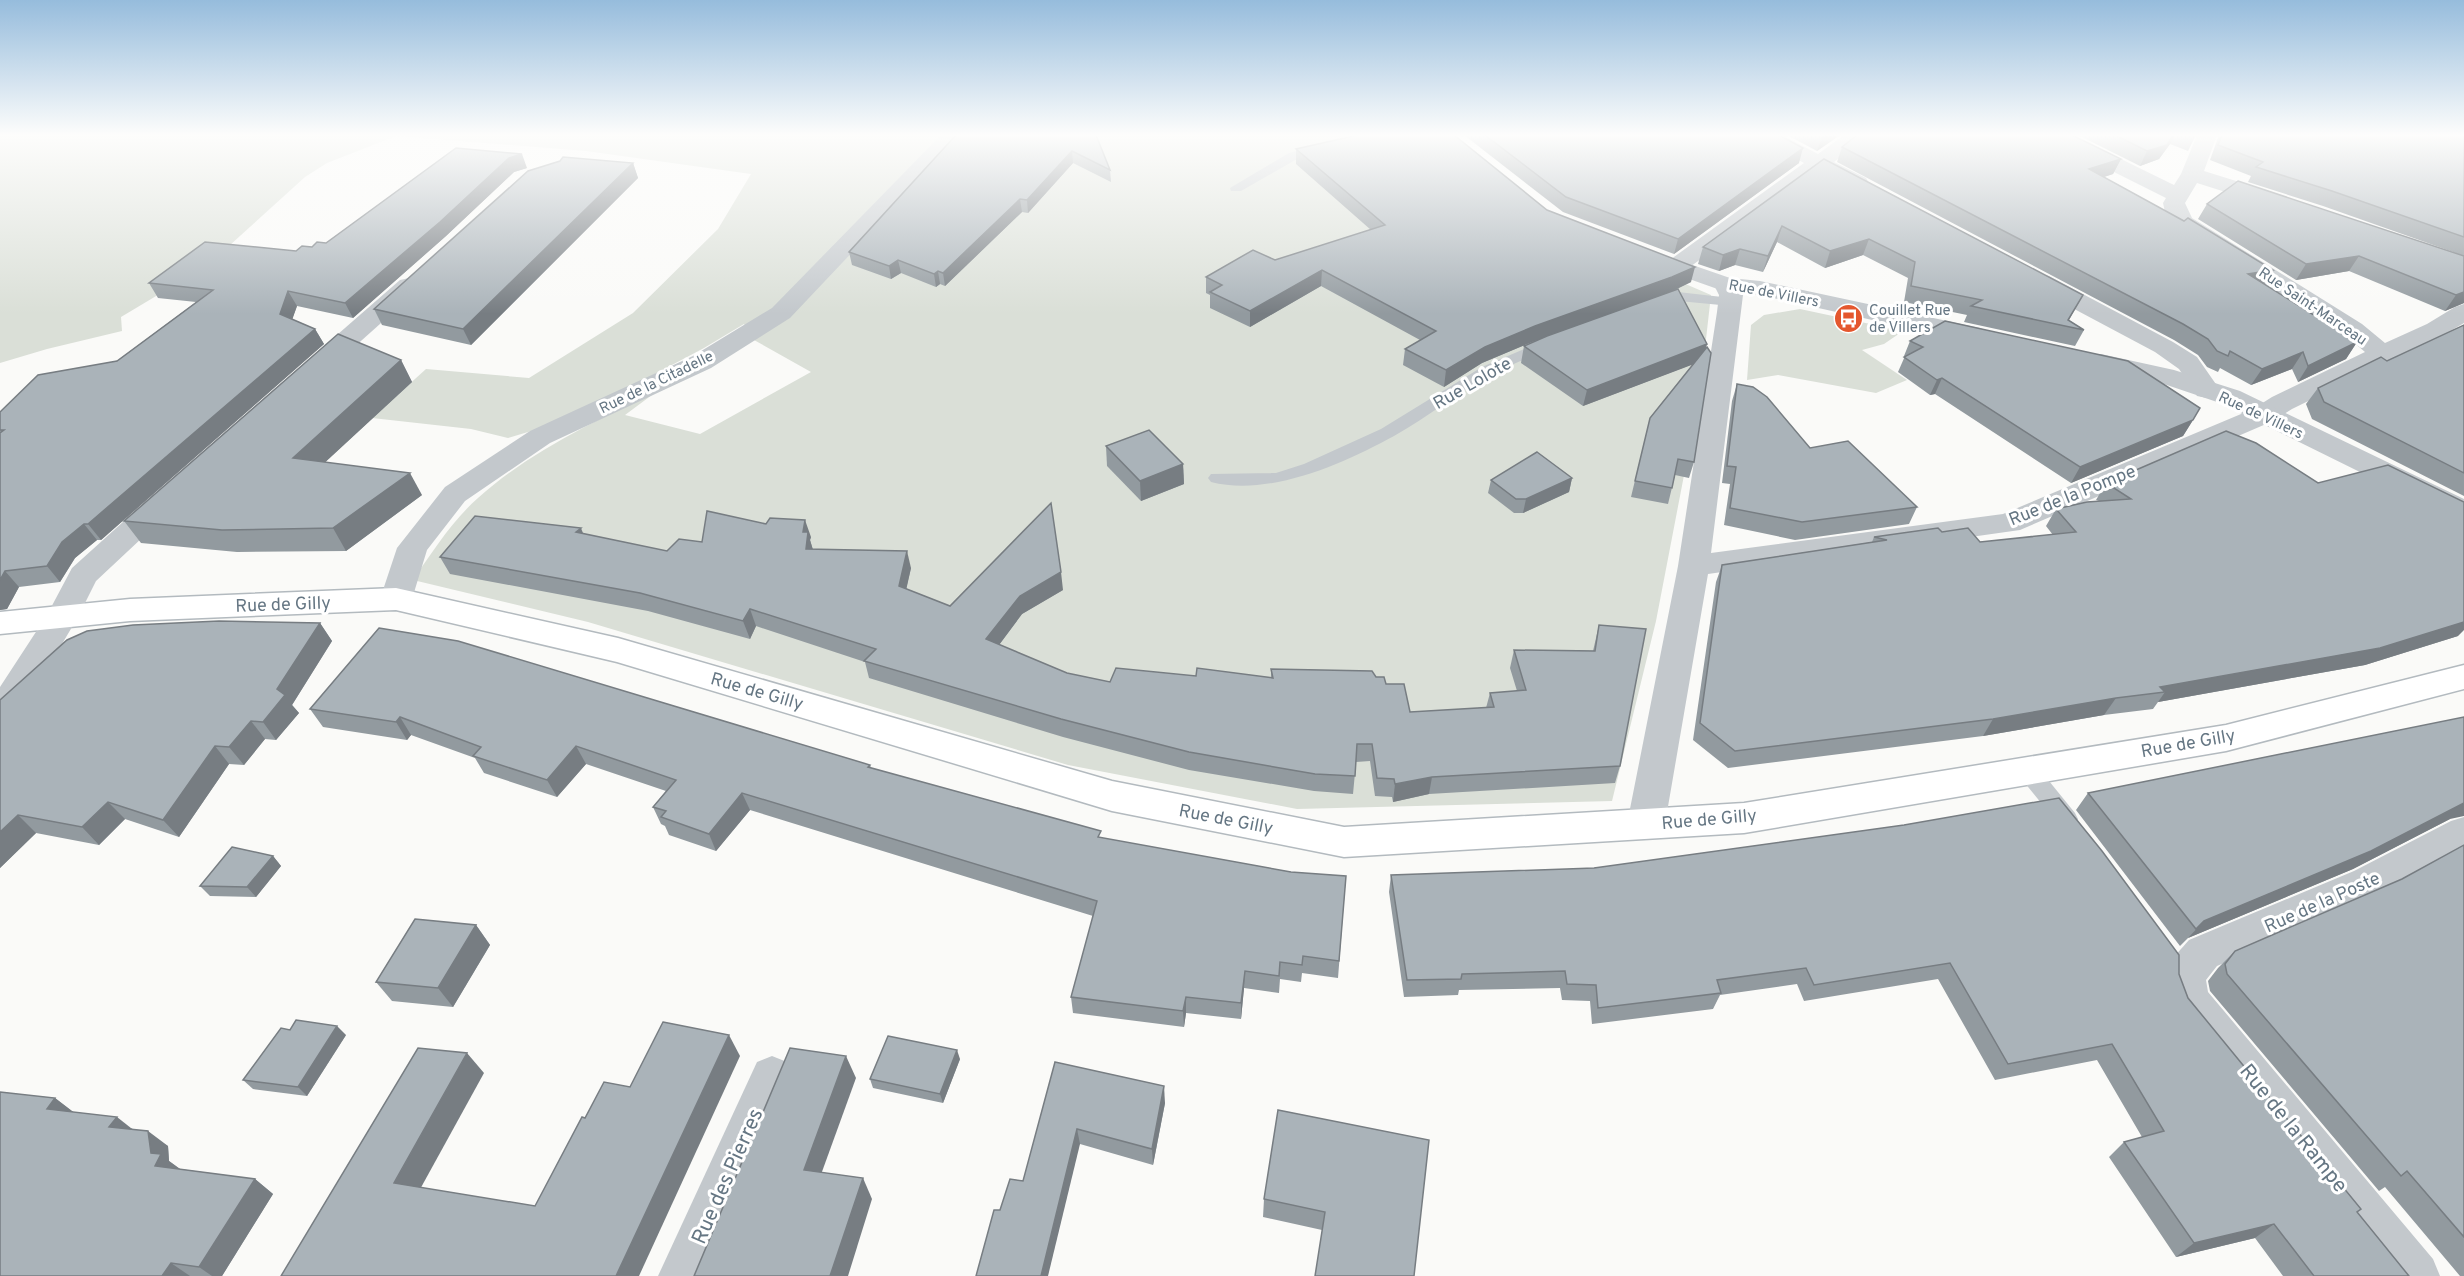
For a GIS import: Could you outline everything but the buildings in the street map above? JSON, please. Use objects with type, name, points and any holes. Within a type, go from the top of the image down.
[{"type":"main road","name":"Rue de Gilly","points":[[0,622],[130,610],[396,599],[618,650],[1112,796],[1344,842],[1744,818],[2226,738],[2464,677]]},
{"type":"street","name":"Rue de la Citadelle","points":[[396,599],[412,549],[455,494],[540,437],[702,362],[781,313],[897,195]]},
{"type":"street","points":[[1675,267],[1773,195]]},
{"type":"street","name":"Rue Saint-Marceau","points":[[2179,195],[2174,203],[2176,212],[2184,224],[2353,329],[2382,354],[2282,403],[2263,415]]},
{"type":"street","points":[[2236,195],[2292,206]]},
{"type":"street","name":"Rue de Villers","points":[[1631,249],[1675,267],[1729,294],[1760,288],[2002,341]]},
{"type":"street","points":[[299,382],[430,266]]},
{"type":"street","points":[[2017,268],[2164,347],[2188,363],[2207,390]]},
{"type":"street","points":[[1646,824],[1694,566],[1729,294]]},
{"type":"street","points":[[2382,354],[2464,312]]},
{"type":"street","name":"Rue de Villers","points":[[2072,356],[2165,376],[2230,397],[2464,511]]},
{"type":"street","name":"Rue de la Pompe","points":[[1694,566],[2009,523],[2263,415]]},
{"type":"street","points":[[0,707],[16,692],[62,617],[83,575],[184,483]]},
{"type":"street","name":"Rue de la Poste","points":[[2177,965],[2368,882],[2464,832]]},
{"type":"street","name":"Rue de la Rampe","points":[[2177,965],[2189,1000],[2416,1276]]},
{"type":"street","name":"Rue des Pierres","points":[[682,1276],[772,1076]]},
{"type":"lane","points":[[1646,308],[1678,296],[1729,294]]},
{"type":"lane","name":"Rue Lolote","points":[[1217,478],[1244,480],[1277,478],[1310,468],[1387,433],[1488,370],[1560,339]]},
{"type":"lane","points":[[2028,771],[2078,833]]},
{"type":"shaded area","points":[[0,195],[286,195],[208,265],[121,317],[122,331],[0,363]]},
{"type":"shaded area","points":[[739,195],[1507,195],[1544,223],[1711,295],[1700,392],[1656,621],[1612,801],[1297,809],[1068,765],[588,622],[413,580],[451,526],[478,498],[520,465],[589,425],[660,389],[625,415],[700,434],[811,372],[754,340],[744,324],[704,348],[568,420],[508,438],[471,429],[372,418],[426,369],[529,378],[633,313],[718,229]]},
{"type":"shaded area","points":[[1800,309],[1903,331],[1884,344],[1862,350],[1907,380],[1876,393],[1778,375],[1747,380],[1751,325],[1764,315]]},
{"type":"place","name":"Couillet Rue de Villers","points":[[1848,319]]}]
